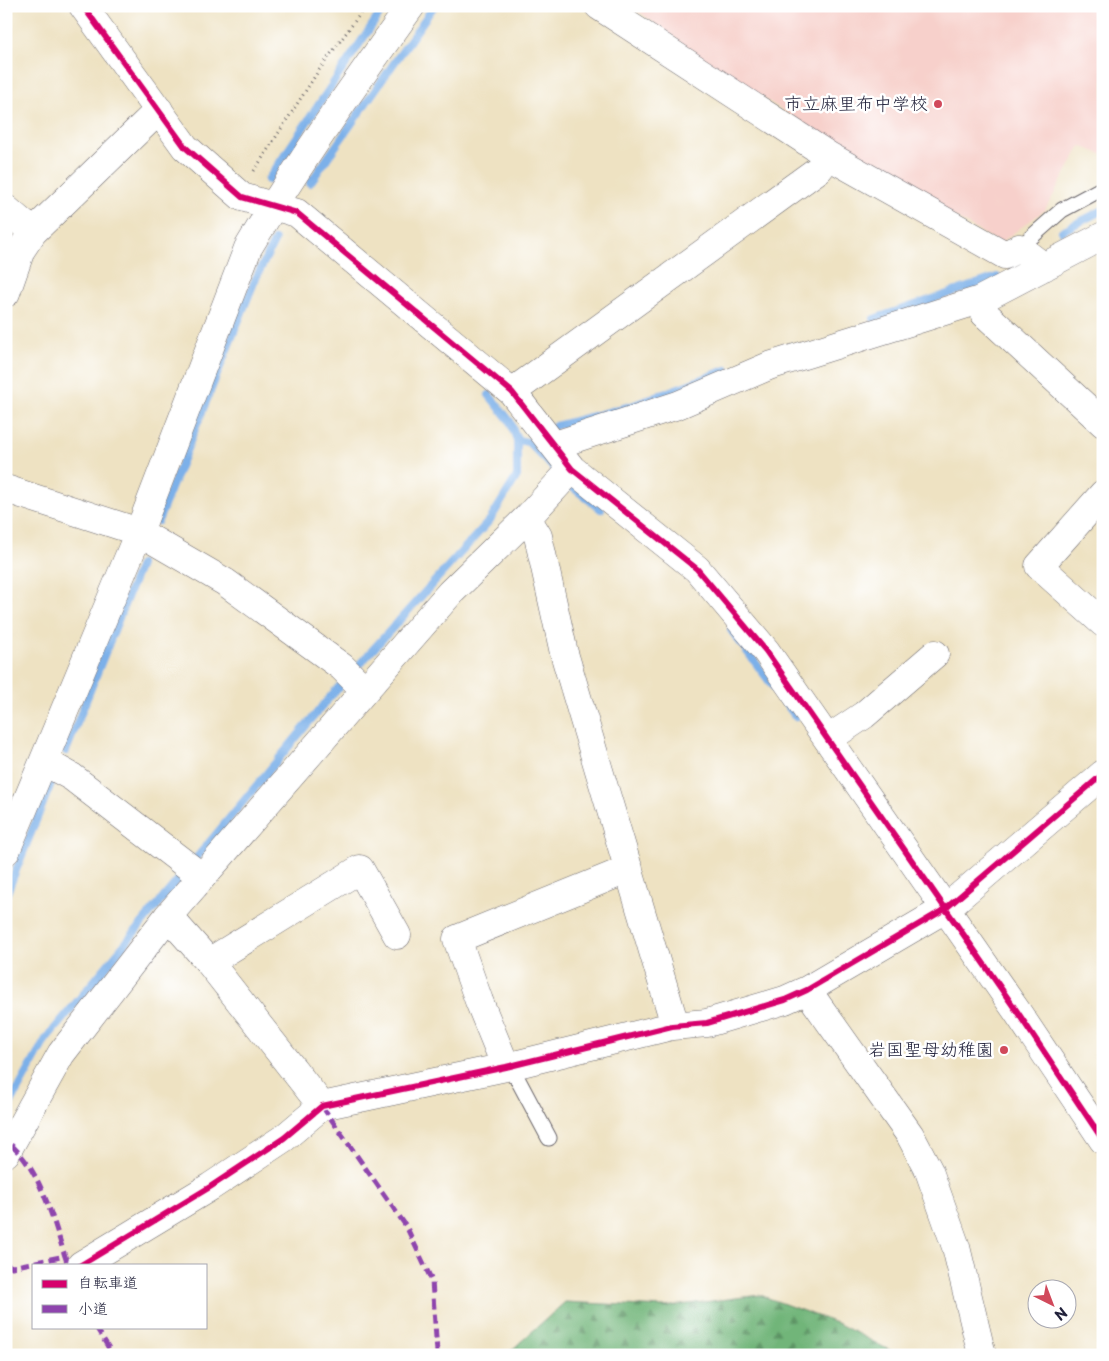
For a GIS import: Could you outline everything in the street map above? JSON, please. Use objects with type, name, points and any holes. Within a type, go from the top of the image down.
[{"type":"street","points":[[83,6],[186,147],[242,197],[297,213],[512,392],[555,445],[565,475],[697,569],[766,651],[1016,1010],[1103,1140]]},
{"type":"street","points":[[6,851],[45,762],[139,532],[248,248],[272,207],[351,89],[411,6]]},
{"type":"street","points":[[599,6],[830,156],[1005,255],[1019,248],[1044,268]]},
{"type":"street","points":[[6,293],[21,250],[33,232],[159,110]]},
{"type":"street","points":[[512,392],[819,169],[830,156]]},
{"type":"street","points":[[6,209],[33,232]]},
{"type":"street","points":[[555,445],[678,405],[770,366],[980,300],[1101,240]]},
{"type":"street","points":[[980,300],[984,313],[1103,424]]},
{"type":"street","points":[[6,1153],[61,1054],[168,916],[192,869],[355,679],[450,593],[527,518],[565,475]]},
{"type":"street","points":[[6,488],[139,532],[225,582],[355,679]]},
{"type":"street","points":[[1103,494],[1039,566],[1103,622]]},
{"type":"street","points":[[527,518],[538,536],[564,653],[672,1015],[672,1026]]},
{"type":"street","points":[[828,739],[864,716],[935,654]]},
{"type":"street","points":[[45,762],[72,777],[192,869]]},
{"type":"street","points":[[82,1264],[210,1187],[284,1138],[322,1106],[506,1067],[672,1026],[707,1023],[785,1000],[807,990],[945,909],[1103,774]]},
{"type":"street","points":[[209,962],[360,869],[397,935]]},
{"type":"street","points":[[506,1067],[479,1001],[457,939],[629,869]]},
{"type":"street","points":[[168,916],[209,962],[322,1106]]},
{"type":"street","points":[[807,990],[910,1135],[929,1171],[956,1247],[982,1355]]},
{"type":"lane","points":[[1019,248],[1062,210],[1103,188]]},
{"type":"lane","points":[[506,1067],[516,1078],[549,1138]]},
{"type":"path","points":[[242,197],[260,159],[319,70],[366,6]]},
{"type":"shaded area","name":"市立麻里布中学校","points":[[631,6],[1103,6],[1103,155],[1081,146],[1045,210],[1000,243],[907,190],[709,63]]},
{"type":"green space","points":[[760,1295],[839,1324],[899,1355],[506,1355],[565,1302],[664,1307]]},
{"type":"waterway","points":[[268,180],[385,6]]},
{"type":"waterway","points":[[310,183],[434,6]]},
{"type":"waterway","points":[[1062,231],[1103,210]]},
{"type":"waterway","points":[[158,521],[255,280],[275,240]]},
{"type":"waterway","points":[[874,319],[997,277]]},
{"type":"waterway","points":[[555,426],[634,405],[726,370]]},
{"type":"waterway","points":[[6,1111],[46,1039],[330,697],[490,520],[517,476],[517,440],[510,421],[489,395]]},
{"type":"waterway","points":[[517,440],[528,442],[571,486],[601,509]]},
{"type":"waterway","points":[[66,751],[140,565]]},
{"type":"waterway","points":[[731,630],[796,717]]},
{"type":"waterway","points":[[6,895],[54,776]]},
{"type":"marked path","points":[[322,1106],[406,1226],[432,1281],[437,1352]]},
{"type":"marked path","points":[[11,1145],[22,1157],[39,1185],[68,1264]]},
{"type":"marked path","points":[[6,1264],[12,1267],[65,1256]]},
{"type":"marked path","points":[[97,1328],[113,1355]]},
{"type":"cycle path","points":[[83,6],[185,147],[242,197],[297,213],[512,392],[572,469],[697,569],[766,651],[1016,1010],[1103,1140]]},
{"type":"cycle path","points":[[83,1264],[210,1187],[284,1138],[322,1106],[506,1067],[672,1026],[707,1023],[785,1000],[807,990],[945,909],[1103,774]]},
{"type":"place","name":"市立麻里布中学校","points":[[938,104]]},
{"type":"place","name":"岩国聖母幼稚園","points":[[1004,1050]]}]
